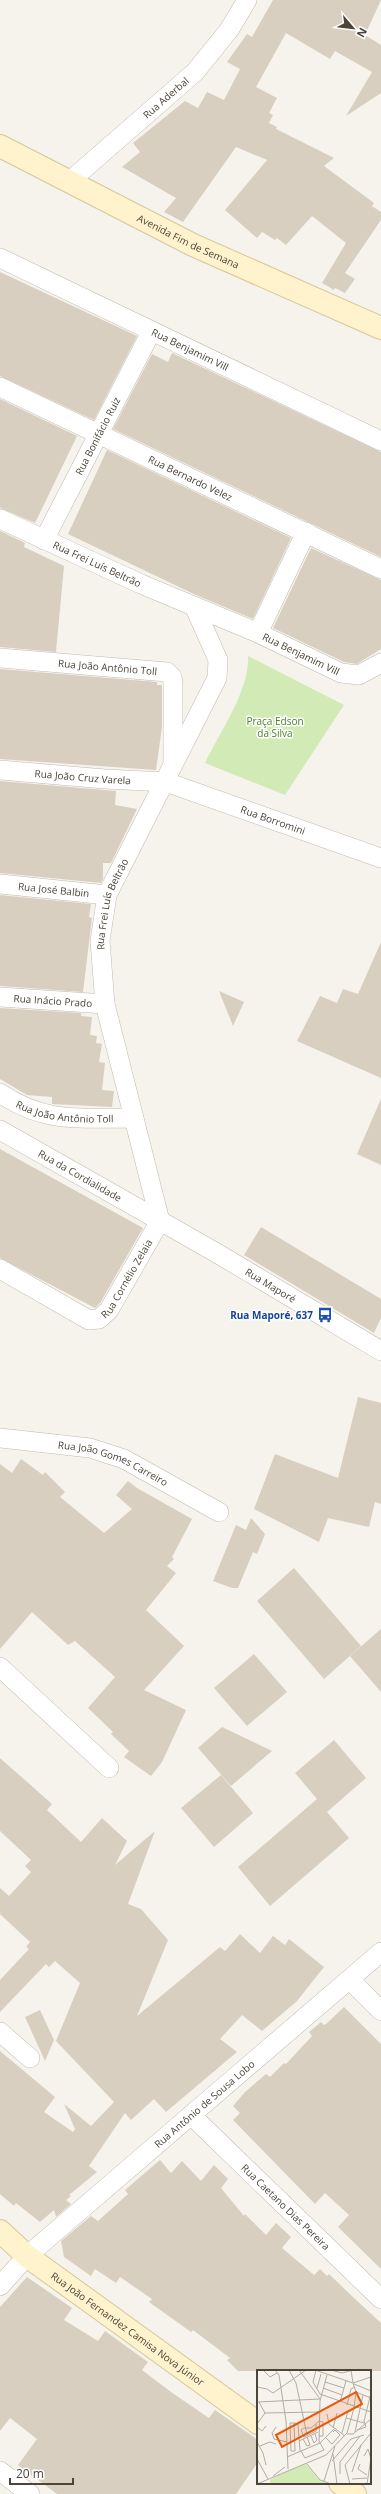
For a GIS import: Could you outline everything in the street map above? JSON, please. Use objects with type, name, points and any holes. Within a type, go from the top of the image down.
[{"type":"street","name":"Rua Aderbal","points":[[70,181],[195,72],[229,30],[246,0]]},
{"type":"street","name":"Avenida Fim de Semana","points":[[0,146],[193,245],[381,328]]},
{"type":"street","name":"Rua Benjamim Vill","points":[[0,258],[151,332],[381,441]]},
{"type":"street","name":"Rua Bonifácio Ruiz","points":[[44,540],[151,332]]},
{"type":"street","name":"Rua Bernardo Velez","points":[[0,387],[381,569]]},
{"type":"street","name":"Rua Frei Luís Beltrão","points":[[0,519],[195,608],[258,633]]},
{"type":"street","name":"Rua Benjamim Vill","points":[[306,532],[258,633],[341,673],[352,676],[360,675],[381,663]]},
{"type":"street","name":"Rua Frei Luís Beltrão","points":[[160,1221],[105,1004],[100,941],[107,895],[170,774],[217,678],[218,660],[195,608]]},
{"type":"street","name":"Rua João Antônio Toll","points":[[0,658],[168,672],[172,677],[173,683],[170,774]]},
{"type":"street","name":"Rua João Cruz Varela","points":[[0,770],[105,779],[170,774]]},
{"type":"street","name":"Rua Borromini","points":[[170,774],[381,858]]},
{"type":"street","name":"Rua José Balbin","points":[[0,884],[107,895]]},
{"type":"street","name":"Rua Inácio Prado","points":[[0,997],[105,1004]]},
{"type":"street","name":"Rua João Antônio Toll","points":[[0,1093],[35,1113],[56,1117],[134,1118]]},
{"type":"street","name":"Rua da Cordialidade","points":[[0,1130],[160,1221]]},
{"type":"street","name":"Rua Cornélio Zelaia","points":[[0,1269],[75,1313],[89,1320],[99,1319],[109,1310],[160,1221]]},
{"type":"street","name":"Rua Maporé","points":[[160,1221],[381,1351]]},
{"type":"street","name":"Rua João Gomes Carreiro","points":[[0,1438],[90,1448],[124,1459],[218,1512]]},
{"type":"street","points":[[0,1667],[110,1768]]},
{"type":"street","name":"Rua Antônio de Sousa Lobo","points":[[0,2286],[27,2256],[381,1952]]},
{"type":"street","points":[[350,1980],[381,2012]]},
{"type":"street","points":[[0,2032],[30,2058]]},
{"type":"street","name":"Rua Caetano Dias Pereira","points":[[191,2115],[381,2299]]},
{"type":"street","name":"Rua João Fernandez Camisa Nova Júnior","points":[[0,2231],[27,2256],[257,2422]]},
{"type":"street","points":[[0,2471],[30,2494]]},
{"type":"street","points":[[341,2484],[355,2494]]},
{"type":"green space","name":"Praça Edson da Silva","points":[[248,656],[344,705],[285,795],[205,763],[239,697],[244,683]]},
{"type":"building","points":[[273,0],[381,0],[365,35],[381,45],[381,93],[346,116],[372,72],[335,51],[330,59],[286,33],[256,87],[277,98],[269,113],[273,115],[269,123],[277,127],[276,129],[334,158],[324,166],[374,203],[372,206],[381,212],[381,220],[345,273],[355,279],[345,293],[335,288],[334,290],[322,283],[346,243],[312,216],[286,245],[277,238],[275,240],[262,232],[257,238],[225,210],[267,160],[236,147],[183,222],[164,212],[176,198],[122,167],[140,152],[133,143],[185,101],[198,108],[207,92],[224,100],[240,69],[227,62],[247,34],[252,37]]},
{"type":"building","points":[[0,272],[137,336],[94,420],[0,376]]},
{"type":"building","points":[[172,353],[381,452],[381,557],[113,429],[152,354],[168,362]]},
{"type":"building","points":[[0,399],[77,436],[35,523],[0,508]]},
{"type":"building","points":[[107,450],[291,538],[253,619],[196,595],[68,534]]},
{"type":"building","points":[[0,531],[25,543],[24,547],[64,566],[56,652],[0,647]]},
{"type":"building","points":[[311,548],[381,580],[381,649],[357,664],[344,662],[273,628]]},
{"type":"building","points":[[0,669],[157,682],[157,685],[162,685],[162,727],[156,770],[0,759]]},
{"type":"building","points":[[0,781],[116,791],[115,805],[137,809],[111,863],[103,863],[103,879],[101,883],[0,873]]},
{"type":"building","points":[[0,895],[91,904],[89,917],[92,918],[83,992],[0,986]]},
{"type":"building","points":[[381,942],[381,1078],[297,1041],[320,996],[337,1003],[343,989],[358,994]]},
{"type":"building","points":[[219,991],[244,1002],[233,1026]]},
{"type":"building","points":[[0,1008],[81,1013],[81,1016],[92,1017],[90,1035],[97,1036],[96,1043],[102,1044],[99,1062],[105,1063],[102,1090],[114,1091],[112,1107],[52,1104],[52,1097],[27,1095],[0,1079]]},
{"type":"building","points":[[381,1099],[381,1165],[357,1154]]},
{"type":"building","points":[[0,1149],[143,1228],[100,1303],[95,1308],[0,1258]]},
{"type":"building","points":[[261,1227],[381,1299],[381,1318],[374,1333],[244,1255]]},
{"type":"building","points":[[358,1397],[381,1403],[381,1504],[375,1502],[369,1527],[328,1518],[319,1542],[254,1509],[275,1454],[338,1478]]},
{"type":"building","points":[[21,1459],[43,1475],[45,1472],[65,1492],[60,1497],[104,1533],[132,1509],[116,1495],[128,1481],[137,1488],[192,1519],[172,1557],[174,1559],[167,1566],[176,1573],[146,1610],[184,1646],[144,1690],[186,1710],[162,1762],[151,1776],[124,1757],[129,1751],[111,1734],[113,1732],[88,1708],[115,1677],[75,1641],[68,1645],[32,1612],[0,1649],[0,1464],[12,1473]]},
{"type":"building","points":[[251,1518],[265,1534],[257,1554],[253,1552],[238,1588],[232,1588],[213,1581],[236,1525],[246,1530]]},
{"type":"building","points":[[294,1568],[361,1646],[324,1679],[257,1601]]},
{"type":"building","points":[[381,1629],[381,1692],[350,1656]]},
{"type":"building","points":[[254,1654],[287,1692],[247,1726],[214,1688]]},
{"type":"building","points":[[222,1727],[272,1751],[231,1786],[198,1748]]},
{"type":"building","points":[[334,1740],[366,1778],[327,1812],[349,1838],[270,1906],[238,1867],[317,1799],[295,1773]]},
{"type":"building","points":[[0,1758],[52,1804],[47,1810],[81,1842],[102,1818],[127,1841],[115,1865],[155,1831],[128,1904],[141,1909],[168,1940],[137,2016],[220,1947],[225,1951],[240,1934],[260,1953],[273,1936],[285,1945],[289,1939],[324,1967],[297,2001],[262,2031],[242,2015],[220,2039],[237,2052],[166,2112],[154,2099],[131,2120],[125,2113],[89,2166],[97,2172],[69,2195],[71,2196],[66,2200],[71,2204],[56,2217],[54,2210],[40,2222],[16,2203],[14,2206],[0,2194],[0,2051],[55,2097],[44,2112],[73,2132],[75,2129],[64,2104],[91,2126],[114,2102],[56,2041],[80,1983],[55,1961],[49,1967],[46,1964],[0,2012],[0,1980],[29,1949],[26,1947],[30,1942],[0,1914],[0,1888],[9,1896],[31,1872],[25,1866],[31,1860],[0,1831]]},
{"type":"building","points":[[221,1775],[253,1813],[214,1847],[181,1808]]},
{"type":"building","points":[[344,2007],[381,2044],[381,2269],[338,2227],[349,2215],[325,2193],[315,2204],[233,2120],[240,2113],[233,2106],[245,2092],[266,2074],[270,2077],[284,2063],[286,2064],[312,2036],[309,2032],[321,2022],[324,2025],[326,2024]]},
{"type":"building","points":[[40,2010],[54,2040],[45,2061],[25,2017]]},
{"type":"building","points":[[160,2160],[171,2173],[182,2161],[201,2181],[214,2165],[228,2179],[221,2188],[244,2216],[245,2214],[266,2235],[276,2223],[291,2237],[282,2248],[314,2275],[320,2269],[327,2276],[329,2274],[381,2323],[381,2371],[238,2371],[227,2360],[230,2358],[193,2330],[191,2332],[149,2302],[152,2299],[120,2277],[116,2283],[95,2269],[91,2276],[64,2257],[61,2241],[91,2216],[98,2221],[128,2194],[125,2190]]},
{"type":"building","points":[[27,2277],[72,2308],[64,2320],[98,2341],[105,2331],[148,2362],[142,2370],[171,2392],[209,2418],[215,2410],[257,2439],[257,2463],[236,2494],[57,2494],[18,2465],[37,2439],[10,2418],[0,2431],[0,2307]]},
{"type":"place","name":"Rua Maporé, 637","points":[[325,1315]]}]
